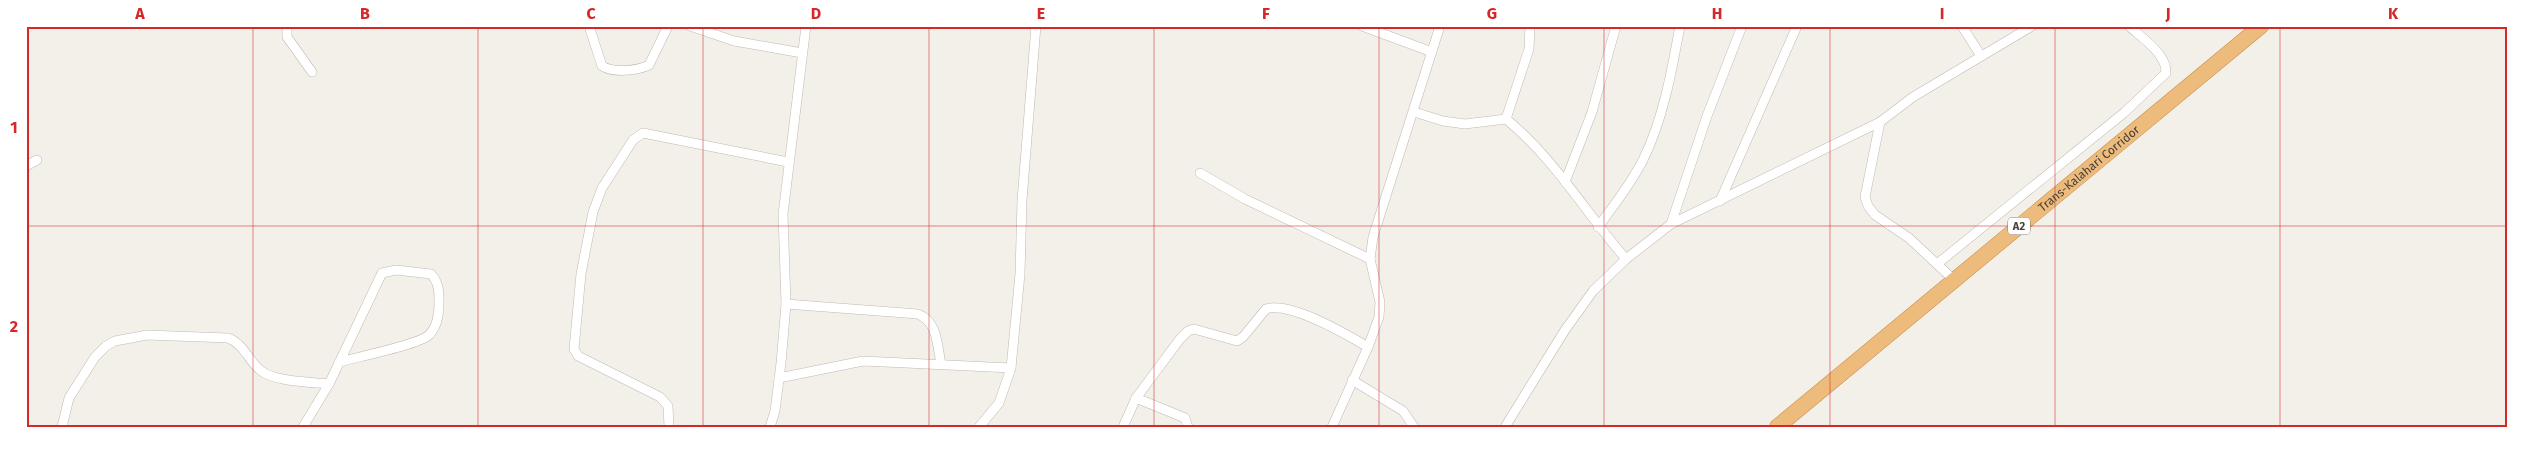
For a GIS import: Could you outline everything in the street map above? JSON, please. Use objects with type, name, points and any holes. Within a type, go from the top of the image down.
[{"type":"highway","name":"Trans-Kalahari Corridor","points":[[1777,427],[2261,26]]},
{"type":"street","points":[[287,26],[287,37],[312,72]]},
{"type":"street","points":[[589,26],[602,66],[607,69],[630,69],[649,65],[668,26]]},
{"type":"street","points":[[690,26],[734,41],[802,54]]},
{"type":"street","points":[[770,427],[775,411],[786,304],[783,214],[806,26]]},
{"type":"street","points":[[979,427],[999,403],[1010,368],[1020,274],[1022,200],[1036,26]]},
{"type":"street","points":[[1362,26],[1379,30],[1432,52]]},
{"type":"street","points":[[1332,427],[1379,317],[1380,302],[1370,259],[1373,237],[1381,205],[1414,112],[1440,26]]},
{"type":"street","points":[[1506,119],[1529,49],[1530,26]]},
{"type":"street","points":[[1565,182],[1592,112],[1616,26]]},
{"type":"street","points":[[1598,227],[1624,193],[1644,158],[1671,78],[1680,26]]},
{"type":"street","points":[[1671,224],[1707,116],[1742,26]]},
{"type":"street","points":[[1720,201],[1797,26]]},
{"type":"street","points":[[1962,26],[1981,56]]},
{"type":"street","points":[[1505,427],[1570,322],[1593,291],[1626,259],[1671,224],[1880,122],[1913,97],[2032,26]]},
{"type":"street","points":[[1937,264],[2125,112],[2166,74],[2166,66],[2160,56],[2129,26]]},
{"type":"street","points":[[1414,112],[1443,121],[1465,124],[1506,119]]},
{"type":"street","points":[[1506,119],[1565,182],[1598,227],[1626,259]]},
{"type":"street","points":[[1880,122],[1865,197],[1868,206],[1875,215],[1909,238],[1954,280]]},
{"type":"street","points":[[669,427],[668,406],[660,397],[578,356],[574,349],[581,274],[598,196],[633,140],[643,133],[788,162]]},
{"type":"street","points":[[26,166],[37,160]]},
{"type":"street","points":[[1200,173],[1245,199],[1370,259]]},
{"type":"street","points":[[304,427],[328,384],[382,274],[396,270],[431,274],[437,281],[439,311],[436,326],[429,335],[417,343],[339,362]]},
{"type":"street","points":[[786,304],[918,314],[926,318],[932,325],[941,364]]},
{"type":"street","points":[[1123,427],[1136,398],[1188,331],[1194,329],[1237,341],[1243,337],[1266,308],[1282,307],[1330,325],[1368,346]]},
{"type":"street","points":[[62,427],[69,398],[95,357],[106,346],[115,341],[147,335],[228,338],[237,342],[262,372],[285,379],[328,384]]},
{"type":"street","points":[[779,378],[863,361],[1010,368]]},
{"type":"street","points":[[1352,380],[1403,411],[1414,427]]},
{"type":"street","points":[[1136,398],[1185,418],[1188,427]]}]
